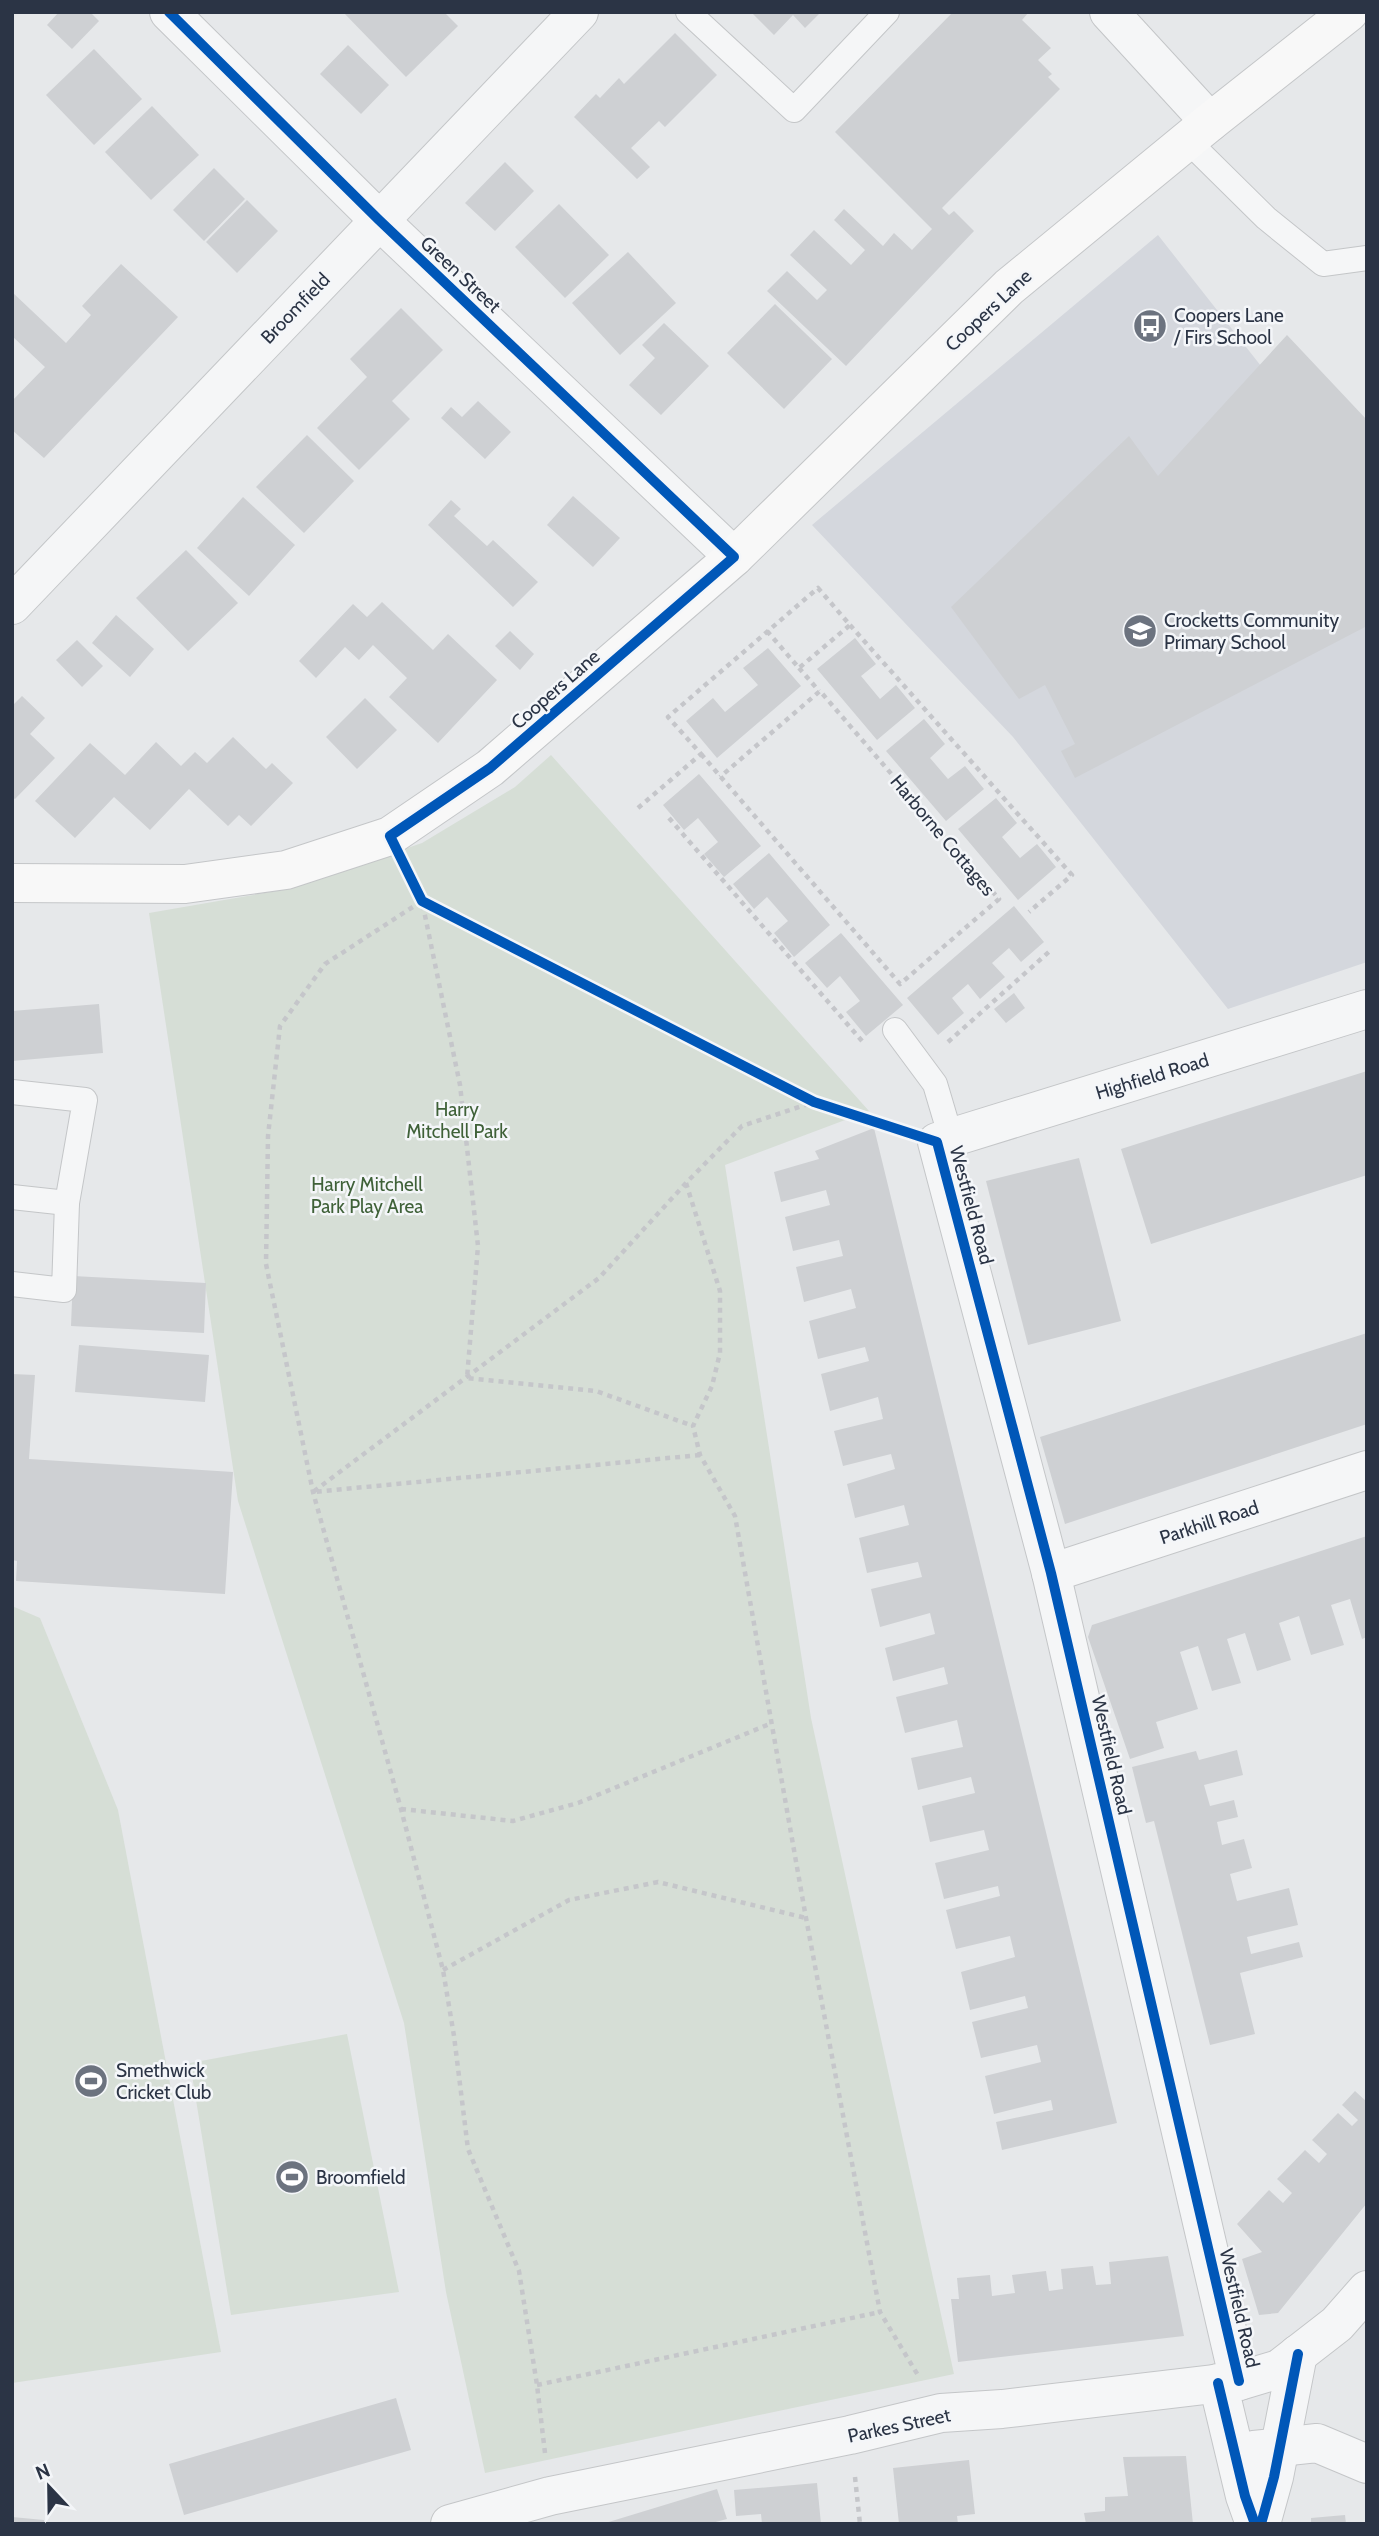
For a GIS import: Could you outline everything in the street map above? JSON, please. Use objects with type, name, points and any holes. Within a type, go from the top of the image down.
[{"type":"street","name":"Green Street","points":[[169,12],[379,220],[734,557]]},
{"type":"street","name":"Broomfield","points":[[12,605],[579,12]]},
{"type":"street","points":[[1109,12],[1199,131]]},
{"type":"street","name":"Coopers Lane","points":[[12,883],[185,884],[286,870],[390,836],[491,768],[734,557],[1009,287],[1349,12]]},
{"type":"street","name":"Highfield Road","points":[[944,1140],[1367,1009]]},
{"type":"street","name":"Westfield Road","points":[[944,1140],[1051,1573],[1228,2382],[1235,2452],[1255,2524]]},
{"type":"street","name":"Parkhill Road","points":[[1051,1573],[1367,1470]]},
{"type":"street","name":"Parkes Street","points":[[450,2524],[550,2496],[850,2435],[941,2413],[1002,2409],[1228,2382],[1279,2369],[1337,2324],[1367,2290]]},
{"type":"street","points":[[1261,2524],[1280,2447],[1298,2354]]},
{"type":"street","points":[[1235,2452],[1317,2443],[1367,2464]]},
{"type":"lane","points":[[688,12],[794,110],[887,12]]},
{"type":"lane","points":[[1199,131],[1266,218],[1323,264],[1367,258]]},
{"type":"lane","points":[[895,1031],[935,1084],[944,1140]]},
{"type":"lane","points":[[12,1092],[85,1100],[67,1203],[64,1290],[12,1283]]},
{"type":"lane","points":[[12,1197],[67,1203]]},
{"type":"path","points":[[767,631],[820,691],[720,776],[668,717],[767,631],[818,588],[1072,875],[1030,912]]},
{"type":"path","points":[[799,668],[849,625]]},
{"type":"path","points":[[638,808],[701,754]]},
{"type":"path","points":[[669,818],[862,1042]]},
{"type":"path","points":[[390,836],[422,901],[460,1085],[478,1246],[467,1378]]},
{"type":"path","points":[[422,901],[435,907]]},
{"type":"path","points":[[422,901],[326,964],[280,1026],[268,1136],[267,1264],[313,1492],[443,1970],[468,2148],[519,2271],[537,2385],[550,2496]]},
{"type":"path","points":[[921,1066],[1051,950]]},
{"type":"path","points":[[802,1096],[826,1106]]},
{"type":"path","points":[[313,1492],[599,1278],[742,1126],[814,1102]]},
{"type":"path","points":[[686,1183],[720,1291],[720,1353],[712,1387],[693,1426],[700,1455],[735,1516],[806,1918],[880,2312],[941,2413]]},
{"type":"path","points":[[467,1378],[596,1391],[693,1426]]},
{"type":"path","points":[[313,1492],[700,1455]]},
{"type":"path","points":[[401,1809],[513,1821],[578,1803],[772,1723]]},
{"type":"path","points":[[443,1970],[569,1900],[658,1882],[806,1918]]},
{"type":"path","points":[[537,2385],[880,2312]]},
{"type":"shaded area","name":"Crocketts Community Primary School","points":[[1158,235],[1367,501],[1367,962],[1228,1009],[1013,737],[812,525]]},
{"type":"green space","name":"Harry Mitchell Park","points":[[551,755],[869,1111],[725,1165],[811,1718],[954,2374],[485,2473],[446,2292],[404,2023],[238,1501],[149,913],[288,889],[422,843],[515,787]]},
{"type":"green space","name":"Smethwick Cricket Club","points":[[12,1606],[40,1618],[118,1810],[221,2352],[12,2383]]},
{"type":"green space","name":"Broomfield","points":[[347,2034],[399,2292],[231,2315],[190,2063]]},
{"type":"building","points":[[59,12],[90,12],[99,21],[72,49],[47,25]]},
{"type":"building","points":[[343,12],[444,12],[458,26],[406,77]]},
{"type":"building","points":[[751,12],[821,12],[805,28],[793,15],[774,35]]},
{"type":"building","points":[[953,12],[1029,12],[1022,20],[1051,48],[1038,60],[1052,74],[1048,77],[1060,89],[942,208],[949,215],[954,211],[974,231],[846,366],[767,291],[787,271],[817,300],[827,290],[790,255],[814,230],[851,265],[865,250],[834,220],[844,209],[883,246],[894,233],[912,250],[932,229],[835,132]]},
{"type":"building","points":[[675,33],[717,75],[665,127],[659,121],[631,148],[650,167],[637,179],[574,117],[596,94],[600,98],[619,78],[624,84]]},
{"type":"building","points":[[348,45],[389,85],[361,114],[320,74]]},
{"type":"building","points":[[94,49],[142,99],[94,145],[46,95]]},
{"type":"building","points":[[152,106],[199,155],[151,200],[105,152]]},
{"type":"building","points":[[505,162],[534,191],[495,231],[465,203]]},
{"type":"building","points":[[214,168],[245,199],[204,241],[173,210]]},
{"type":"building","points":[[247,200],[278,231],[237,273],[206,242]]},
{"type":"building","points":[[559,204],[609,255],[565,298],[515,247]]},
{"type":"building","points":[[628,252],[676,303],[620,355],[572,303]]},
{"type":"building","points":[[121,264],[178,317],[44,458],[12,430],[12,401],[45,367],[12,336],[12,292],[66,343],[91,315],[82,306]]},
{"type":"building","points":[[775,304],[832,359],[784,409],[727,353]]},
{"type":"building","points":[[401,308],[443,350],[392,401],[410,419],[359,470],[317,428],[367,377],[350,359]]},
{"type":"building","points":[[664,323],[709,366],[661,415],[629,385],[655,358],[642,345]]},
{"type":"building","points":[[1287,335],[1367,420],[1367,626],[1075,778],[1061,751],[1075,744],[1045,685],[1019,699],[951,607],[1129,436],[1158,476]]},
{"type":"building","points":[[478,401],[511,432],[485,459],[441,418],[451,407],[462,417]]},
{"type":"building","points":[[307,435],[354,481],[304,533],[256,487]]},
{"type":"building","points":[[573,496],[620,538],[593,567],[547,525]]},
{"type":"building","points":[[243,497],[295,545],[249,596],[197,548]]},
{"type":"building","points":[[451,500],[461,509],[454,516],[487,546],[493,540],[538,582],[513,607],[428,525]]},
{"type":"building","points":[[186,550],[238,603],[188,651],[136,598]]},
{"type":"building","points":[[382,602],[433,650],[448,634],[497,680],[438,743],[389,697],[407,678],[373,645],[359,660],[345,647],[316,678],[299,661],[353,604],[367,617]]},
{"type":"building","points":[[116,615],[154,649],[130,677],[92,643]]},
{"type":"building","points":[[510,631],[534,654],[520,670],[495,646]]},
{"type":"building","points":[[855,638],[876,664],[861,676],[880,699],[896,685],[915,708],[877,740],[817,669]]},
{"type":"building","points":[[77,640],[103,666],[82,687],[56,660]]},
{"type":"building","points":[[768,648],[801,686],[717,758],[686,721],[713,698],[725,712],[758,685],[743,668]]},
{"type":"building","points":[[22,696],[45,718],[30,734],[55,758],[15,799],[12,797],[12,706]]},
{"type":"building","points":[[365,698],[397,730],[357,769],[326,737]]},
{"type":"building","points":[[924,719],[945,744],[930,758],[948,779],[965,766],[984,789],[946,821],[886,751]]},
{"type":"building","points":[[233,737],[266,769],[272,763],[293,783],[251,826],[239,815],[228,826],[189,789],[150,830],[114,797],[75,838],[35,801],[90,743],[125,775],[156,742],[181,766],[195,752],[207,763]]},
{"type":"building","points":[[699,774],[761,846],[724,877],[704,854],[718,842],[698,818],[684,830],[663,805]]},
{"type":"building","points":[[996,798],[1017,823],[1002,837],[1020,858],[1037,844],[1056,867],[1018,900],[958,829]]},
{"type":"building","points":[[769,853],[830,925],[794,957],[774,933],[788,921],[767,897],[754,909],[733,884]]},
{"type":"building","points":[[1014,906],[1044,942],[1021,962],[1009,948],[992,963],[1005,977],[980,999],[968,984],[952,998],[964,1013],[938,1035],[907,998]]},
{"type":"building","points":[[841,933],[903,1005],[866,1036],[846,1012],[860,1001],[840,976],[827,988],[805,963]]},
{"type":"building","points":[[1014,993],[1025,1008],[1006,1023],[994,1009]]},
{"type":"building","points":[[99,1004],[103,1053],[12,1061],[12,1011]]},
{"type":"building","points":[[1367,1071],[1367,1175],[1151,1244],[1121,1149]]},
{"type":"building","points":[[874,1128],[1117,2123],[1002,2150],[996,2122],[1053,2110],[1051,2100],[994,2114],[985,2076],[1041,2062],[1037,2045],[981,2058],[972,2022],[1028,2008],[1025,1996],[970,2010],[961,1972],[1015,1957],[1010,1936],[956,1949],[946,1910],[1000,1896],[998,1886],[944,1899],[935,1863],[989,1850],[984,1830],[930,1842],[922,1806],[975,1793],[971,1777],[918,1790],[911,1758],[963,1747],[957,1720],[905,1733],[896,1697],[948,1684],[944,1667],[893,1681],[885,1648],[935,1634],[930,1613],[880,1627],[871,1589],[922,1577],[918,1562],[867,1573],[859,1538],[909,1525],[904,1505],[855,1518],[847,1484],[895,1469],[891,1454],[843,1466],[834,1431],[883,1419],[878,1397],[830,1411],[821,1374],[869,1361],[865,1347],[818,1359],[809,1321],[856,1308],[851,1289],[804,1302],[796,1267],[843,1256],[839,1240],[793,1251],[785,1217],[830,1205],[826,1190],[781,1202],[774,1172],[819,1159],[815,1151]]},
{"type":"building","points":[[1079,1158],[1121,1321],[1028,1345],[986,1181]]},
{"type":"building","points":[[73,1276],[206,1283],[204,1333],[71,1326]]},
{"type":"building","points":[[1367,1333],[1367,1424],[1065,1524],[1040,1437]]},
{"type":"building","points":[[79,1345],[209,1355],[205,1402],[75,1392]]},
{"type":"building","points":[[12,1374],[35,1375],[29,1459],[233,1472],[225,1594],[16,1581],[17,1561],[12,1560]]},
{"type":"building","points":[[1367,1536],[1367,1637],[1362,1639],[1350,1599],[1331,1605],[1344,1645],[1311,1655],[1299,1616],[1279,1623],[1291,1660],[1257,1671],[1245,1633],[1227,1639],[1241,1683],[1212,1691],[1198,1646],[1180,1652],[1198,1709],[1156,1722],[1164,1748],[1130,1759],[1088,1637],[1092,1625]]},
{"type":"building","points":[[1237,1750],[1243,1775],[1204,1785],[1210,1806],[1234,1800],[1238,1817],[1217,1822],[1222,1845],[1244,1839],[1252,1868],[1230,1874],[1237,1901],[1289,1888],[1298,1925],[1247,1937],[1251,1954],[1299,1942],[1303,1957],[1240,1973],[1255,2034],[1210,2045],[1154,1821],[1146,1823],[1132,1767],[1196,1751],[1199,1760]]},
{"type":"building","points":[[1355,2091],[1367,2102],[1367,2203],[1278,2313],[1259,2315],[1242,2259],[1262,2252],[1237,2224],[1269,2190],[1283,2203],[1292,2193],[1277,2179],[1305,2150],[1319,2163],[1327,2154],[1312,2140],[1338,2113],[1352,2126],[1358,2120],[1342,2105]]},
{"type":"building","points":[[1168,2256],[1184,2336],[958,2362],[951,2299],[959,2299],[957,2278],[990,2275],[992,2296],[1015,2293],[1012,2275],[1046,2271],[1049,2291],[1063,2289],[1061,2269],[1093,2266],[1096,2285],[1111,2284],[1109,2262]]},
{"type":"building","points":[[396,2398],[411,2450],[184,2515],[169,2464]]},
{"type":"building","points":[[1186,2456],[1193,2524],[1086,2524],[1084,2513],[1105,2511],[1105,2497],[1128,2496],[1123,2457]]},
{"type":"building","points":[[969,2460],[975,2514],[957,2516],[958,2524],[899,2524],[893,2468]]},
{"type":"building","points":[[817,2483],[821,2524],[762,2524],[761,2514],[736,2516],[734,2490]]},
{"type":"building","points":[[717,2489],[727,2519],[708,2524],[602,2524]]},
{"type":"building","points":[[1345,2515],[1346,2524],[1311,2524],[1311,2518]]},
{"type":"building","points":[[12,2517],[44,2520],[44,2524],[12,2524]]},
{"type":"cycle path","points":[[169,12],[379,220],[734,557],[490,768],[390,836],[422,901],[814,1102],[937,1142],[1051,1573],[1239,2381]]},
{"type":"cycle path","points":[[1261,2524],[1274,2477],[1298,2354]]},
{"type":"cycle path","points":[[1218,2383],[1245,2496],[1255,2524]]},
{"type":"place","name":"Coopers Lane / Firs School","points":[[1150,326]]},
{"type":"place","name":"Crocketts Community Primary School","points":[[1140,631]]},
{"type":"place","name":"Smethwick Cricket Club","points":[[91,2081]]},
{"type":"place","name":"Broomfield","points":[[292,2177]]},
{"type":"park label","name":"Harry Mitchell Park Play Area","points":[[367,1195]]}]
